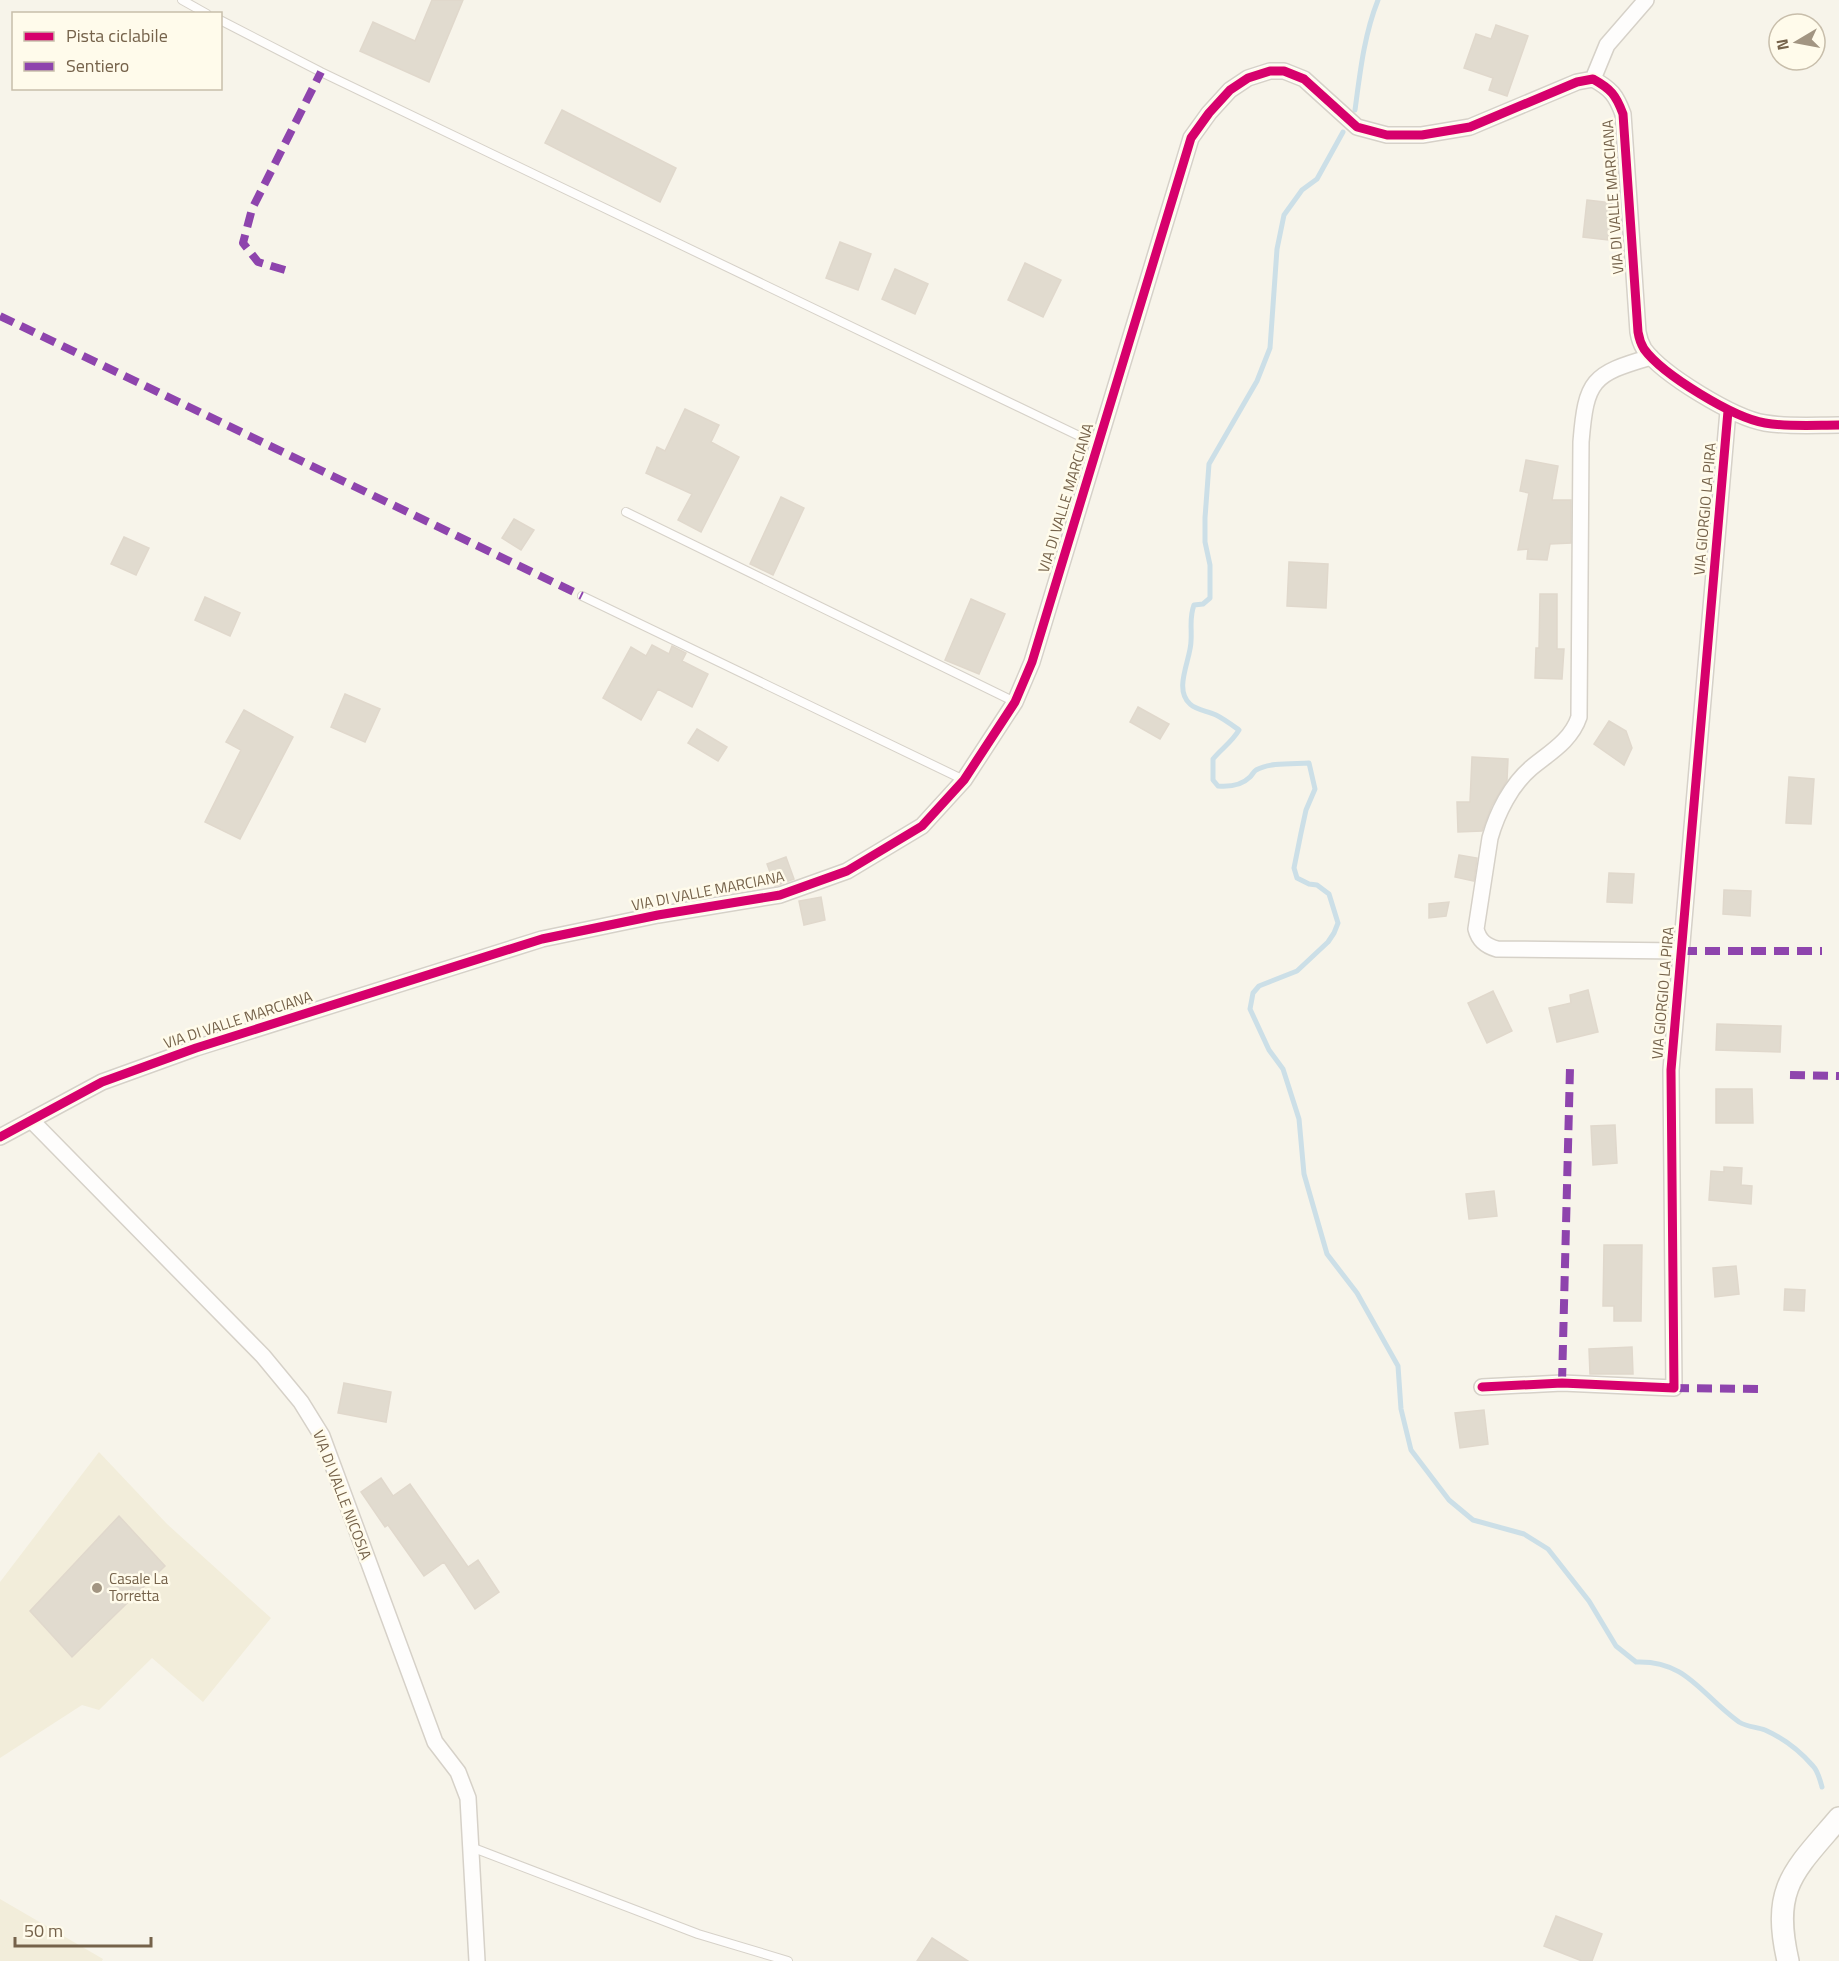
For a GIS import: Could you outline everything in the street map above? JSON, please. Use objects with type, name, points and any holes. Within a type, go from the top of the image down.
[{"type":"street","points":[[1593,79],[1607,45],[1646,0]]},
{"type":"street","name":"VIA DI VALLE MARCIANA","points":[[0,1137],[102,1082],[196,1048],[542,939],[658,915],[780,895],[848,871],[922,826],[964,780],[1015,702],[1032,662],[1191,138],[1230,90],[1248,78],[1270,71],[1284,71],[1304,79],[1357,127],[1387,135],[1422,135],[1470,127],[1577,82],[1593,79],[1604,85],[1617,97],[1623,114],[1638,332],[1643,347],[1651,357],[1673,375],[1728,411],[1765,423],[1839,425]]},
{"type":"street","points":[[1651,357],[1613,369],[1600,376],[1591,387],[1586,400],[1581,442],[1579,717],[1565,740],[1529,770],[1512,790],[1494,825],[1476,929],[1484,944],[1497,949],[1682,951]]},
{"type":"street","name":"VIA GIORGIO LA PIRA","points":[[1482,1387],[1562,1383],[1674,1388],[1671,1070],[1728,411]]},
{"type":"street","name":"VIA DI VALLE NICOSIA","points":[[32,1119],[263,1356],[301,1402],[322,1436],[435,1742],[458,1772],[468,1798],[477,1961]]},
{"type":"street","points":[[1788,1961],[1783,1921],[1788,1884],[1802,1862],[1839,1818]]},
{"type":"lane","points":[[182,0],[203,12]]},
{"type":"lane","points":[[222,21],[321,72],[1098,445]]},
{"type":"lane","points":[[626,512],[1015,702]]},
{"type":"lane","points":[[582,596],[964,780]]},
{"type":"lane","points":[[471,1847],[698,1934],[788,1961]]},
{"type":"shaded area","points":[[99,1452],[167,1524],[271,1618],[203,1702],[152,1658],[99,1710],[82,1705],[0,1758],[0,1582]]},
{"type":"shaded area","points":[[0,1899],[103,1959],[102,1961],[0,1961]]},
{"type":"building","points":[[432,0],[463,0],[429,82],[360,51],[373,22],[415,41]]},
{"type":"building","points":[[1496,25],[1528,36],[1507,96],[1489,90],[1493,78],[1464,68],[1476,34],[1491,39]]},
{"type":"building","points":[[562,110],[676,168],[660,202],[545,143]]},
{"type":"building","points":[[1587,200],[1612,203],[1608,240],[1583,237]]},
{"type":"building","points":[[840,242],[871,254],[858,290],[826,278]]},
{"type":"building","points":[[1025,263],[1061,280],[1043,317],[1008,300]]},
{"type":"building","points":[[895,269],[928,284],[915,314],[882,299]]},
{"type":"building","points":[[685,409],[719,425],[711,442],[739,457],[701,532],[678,520],[692,494],[646,473],[657,447],[665,451]]},
{"type":"building","points":[[1526,460],[1558,466],[1552,500],[1571,500],[1571,543],[1550,544],[1547,560],[1527,559],[1528,549],[1518,550],[1529,493],[1520,491]]},
{"type":"building","points":[[781,497],[804,508],[773,575],[750,564]]},
{"type":"building","points":[[514,519],[534,530],[521,550],[502,538]]},
{"type":"building","points":[[124,537],[149,548],[136,575],[111,564]]},
{"type":"building","points":[[1289,562],[1328,564],[1326,608],[1287,606]]},
{"type":"building","points":[[1540,594],[1557,594],[1557,649],[1564,649],[1562,679],[1535,678],[1536,648],[1539,648]]},
{"type":"building","points":[[205,597],[240,613],[230,636],[195,620]]},
{"type":"building","points":[[971,599],[1005,614],[979,674],[945,660]]},
{"type":"building","points":[[652,645],[669,654],[672,646],[686,653],[682,661],[708,674],[692,707],[658,689],[641,720],[603,698],[631,647],[646,656]]},
{"type":"building","points":[[345,694],[380,709],[365,742],[331,727]]},
{"type":"building","points":[[1138,707],[1169,724],[1160,739],[1130,722]]},
{"type":"building","points":[[244,710],[293,737],[240,839],[205,822],[241,750],[226,742]]},
{"type":"building","points":[[1609,721],[1626,731],[1632,748],[1624,765],[1594,744]]},
{"type":"building","points":[[697,729],[727,747],[718,761],[688,743]]},
{"type":"building","points":[[1472,757],[1508,759],[1507,780],[1492,805],[1482,831],[1458,832],[1457,802],[1470,802]]},
{"type":"building","points":[[1789,777],[1814,779],[1811,824],[1786,823]]},
{"type":"building","points":[[1459,855],[1477,858],[1474,881],[1455,877]]},
{"type":"building","points":[[786,857],[794,879],[775,886],[767,864]]},
{"type":"building","points":[[1609,873],[1634,874],[1632,903],[1607,902]]},
{"type":"building","points":[[1724,890],[1751,891],[1750,916],[1723,914]]},
{"type":"building","points":[[821,897],[825,920],[804,925],[799,901]]},
{"type":"building","points":[[1449,902],[1446,916],[1429,918],[1429,904]]},
{"type":"building","points":[[1588,990],[1598,1032],[1557,1042],[1549,1008],[1571,1003],[1570,995]]},
{"type":"building","points":[[1493,991],[1512,1031],[1487,1043],[1468,1003]]},
{"type":"building","points":[[1717,1024],[1781,1026],[1780,1052],[1716,1050]]},
{"type":"building","points":[[1716,1089],[1752,1089],[1753,1123],[1716,1123]]},
{"type":"building","points":[[1615,1125],[1617,1163],[1593,1165],[1591,1126]]},
{"type":"building","points":[[1724,1167],[1742,1168],[1741,1185],[1752,1186],[1751,1204],[1709,1200],[1711,1171],[1724,1172]]},
{"type":"building","points":[[1494,1191],[1497,1216],[1469,1219],[1466,1194]]},
{"type":"building","points":[[1604,1245],[1642,1245],[1641,1321],[1614,1321],[1614,1306],[1603,1306]]},
{"type":"building","points":[[1736,1266],[1739,1294],[1715,1297],[1713,1268]]},
{"type":"building","points":[[1785,1289],[1805,1290],[1804,1311],[1784,1310]]},
{"type":"building","points":[[1632,1347],[1633,1374],[1590,1374],[1589,1349]]},
{"type":"building","points":[[344,1383],[391,1392],[386,1422],[338,1413]]},
{"type":"building","points":[[1484,1410],[1488,1444],[1460,1448],[1455,1413]]},
{"type":"building","points":[[381,1478],[393,1496],[410,1484],[468,1567],[478,1560],[499,1592],[475,1609],[444,1562],[424,1576],[388,1525],[385,1527],[361,1492]]},
{"type":"building","name":"Casale La Torretta","points":[[119,1516],[165,1566],[72,1657],[30,1611]]},
{"type":"building","points":[[1556,1916],[1602,1934],[1592,1961],[1582,1961],[1544,1946]]},
{"type":"building","points":[[932,1938],[968,1961],[917,1961]]},
{"type":"waterway","points":[[1355,110],[1366,40],[1378,0]]},
{"type":"waterway","points":[[1343,132],[1317,179],[1302,190],[1284,215],[1277,249],[1270,348],[1257,381],[1209,464],[1205,542],[1210,565],[1210,598],[1203,604],[1194,605],[1192,610],[1190,648],[1183,682],[1185,698],[1190,704],[1219,717],[1239,730],[1213,759],[1213,780],[1218,786],[1239,784],[1262,767],[1309,763],[1315,789],[1306,810],[1294,868],[1297,878],[1317,885],[1329,894],[1338,923],[1328,942],[1297,971],[1259,986],[1253,993],[1250,1009],[1269,1050],[1283,1069],[1299,1119],[1304,1174],[1327,1254],[1357,1293],[1398,1366],[1401,1409],[1411,1450],[1449,1500],[1473,1520],[1524,1534],[1548,1549],[1589,1601],[1616,1646],[1636,1662],[1654,1663],[1681,1673],[1739,1722],[1765,1730],[1785,1741],[1815,1768],[1822,1787]]},
{"type":"marked path","points":[[285,270],[258,262],[243,243],[252,209],[321,72]]},
{"type":"marked path","points":[[0,316],[582,596]]},
{"type":"marked path","points":[[1682,951],[1822,951]]},
{"type":"marked path","points":[[1562,1383],[1570,1068]]},
{"type":"marked path","points":[[1790,1075],[1839,1076]]},
{"type":"marked path","points":[[1674,1388],[1765,1389]]},
{"type":"cycle path","points":[[0,1137],[102,1082],[196,1048],[542,939],[658,915],[780,895],[847,871],[922,826],[964,780],[1015,702],[1032,662],[1191,138],[1230,90],[1248,78],[1270,71],[1284,71],[1304,79],[1357,127],[1387,135],[1422,135],[1470,127],[1577,82],[1593,79],[1609,89],[1623,114],[1638,332],[1644,349],[1682,383],[1736,413],[1765,423],[1802,426],[1839,425]]},
{"type":"cycle path","points":[[1482,1387],[1562,1383],[1674,1388],[1671,1070],[1728,411]]},
{"type":"place","name":"Casale La Torretta","points":[[97,1588]]}]
